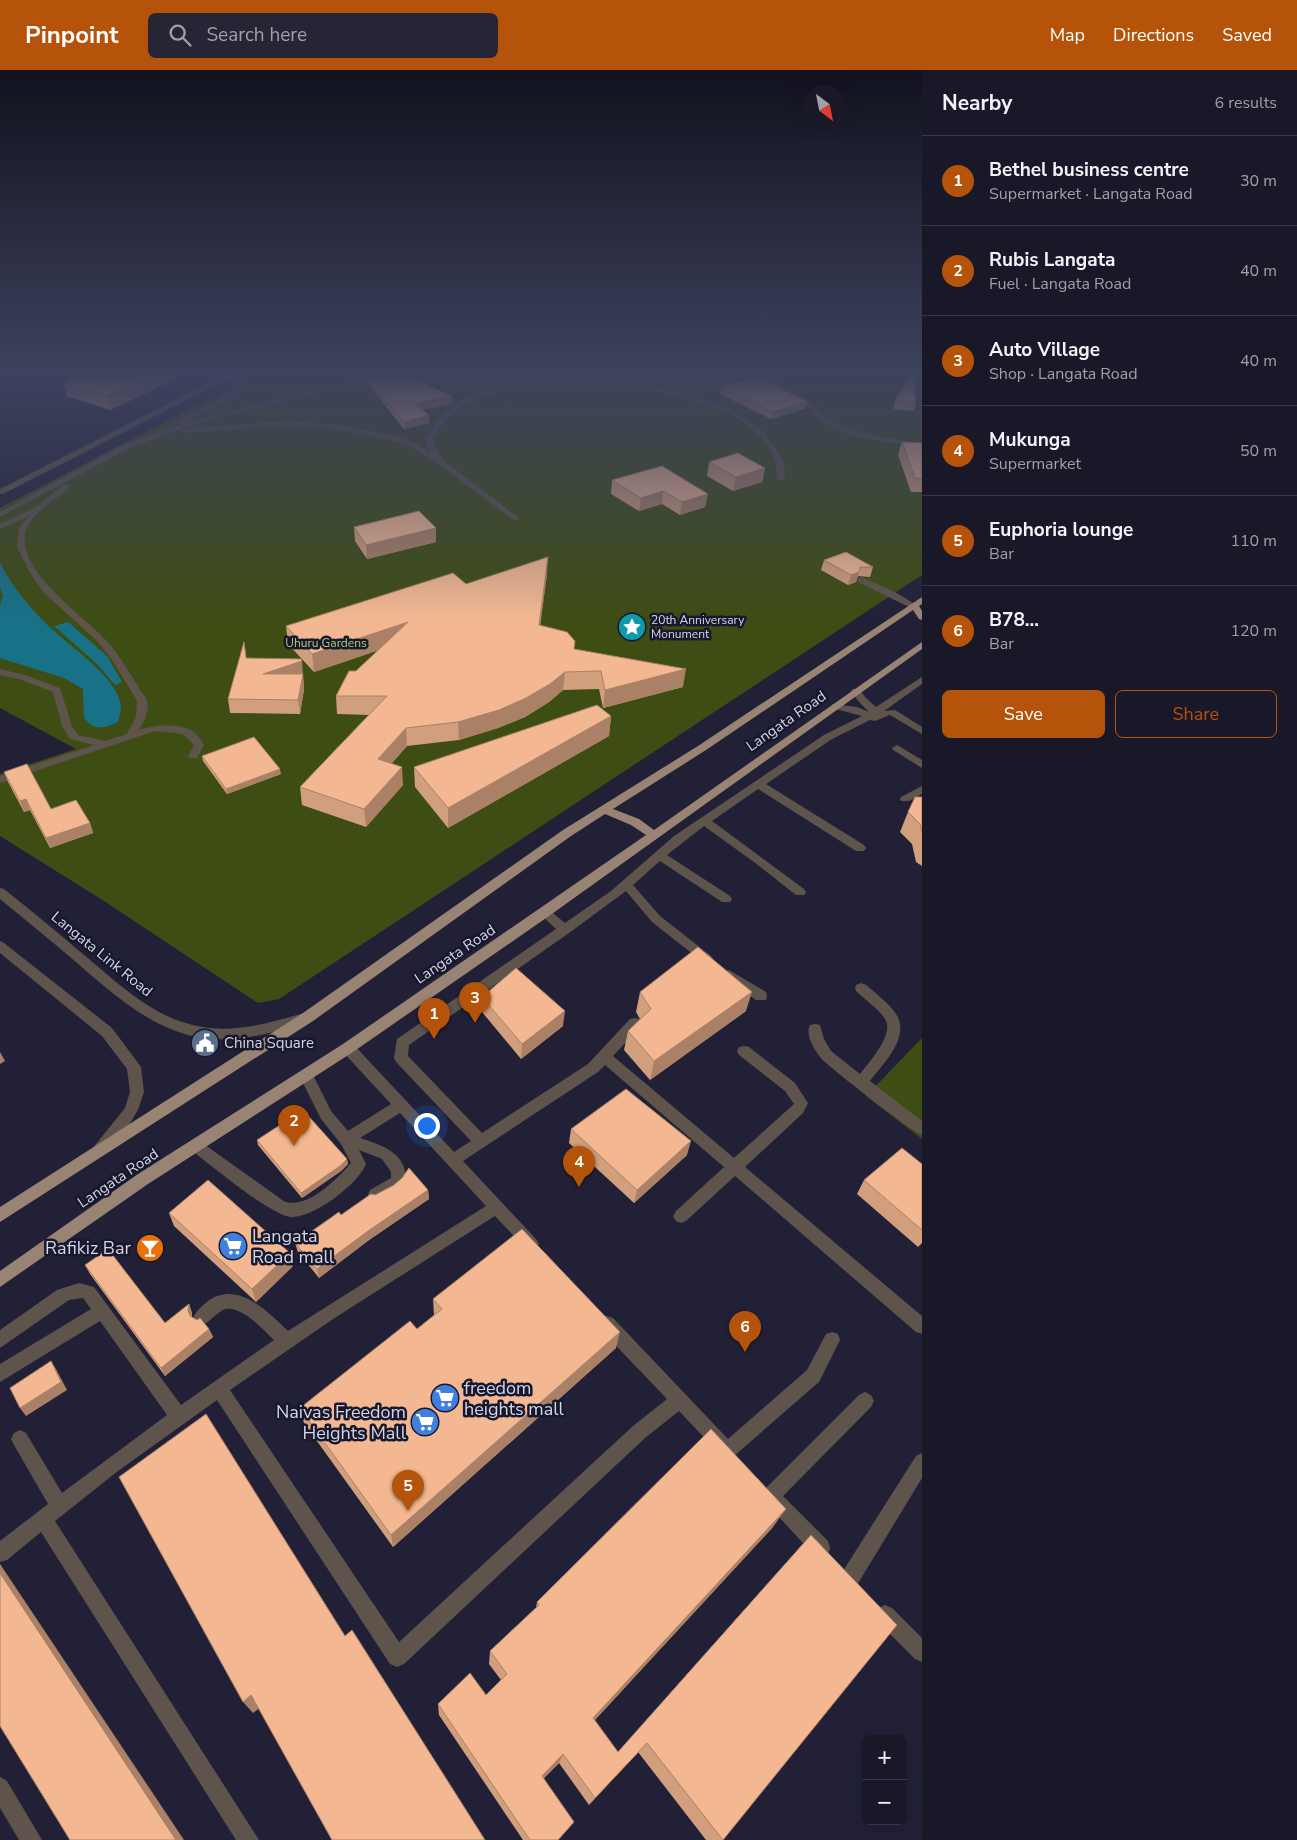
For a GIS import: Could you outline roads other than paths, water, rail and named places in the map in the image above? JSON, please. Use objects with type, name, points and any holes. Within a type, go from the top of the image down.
[{"type":"main road","points":[[919,605],[922,617]]},
{"type":"main road","name":"Langata Road","points":[[0,1215],[308,1017],[566,833],[702,748],[919,605]]},
{"type":"main road","points":[[887,670],[922,638]]},
{"type":"main road","name":"Langata Road","points":[[0,1280],[143,1179],[348,1048],[545,913],[922,645]]},
{"type":"main road","points":[[604,809],[635,822],[654,835]]},
{"type":"street","points":[[0,484],[56,456]]},
{"type":"street","points":[[0,492],[72,456]]},
{"type":"street","points":[[0,515],[109,456]]},
{"type":"street","points":[[0,527],[40,507],[64,488],[124,456]]},
{"type":"street","points":[[429,456],[515,519]]},
{"type":"street","points":[[436,456],[440,463]]},
{"type":"street","points":[[777,456],[782,474],[780,479]]},
{"type":"street","points":[[40,507],[23,528],[21,546],[33,571],[46,590],[99,638],[115,657],[142,701],[141,717],[131,735]]},
{"type":"street","points":[[861,580],[919,605]]},
{"type":"street","points":[[0,672],[22,677],[57,690],[67,726],[74,737],[106,744]]},
{"type":"street","points":[[481,1142],[401,1058],[402,1043],[564,930],[626,884],[678,839],[828,737],[873,714],[922,680]]},
{"type":"street","points":[[856,691],[875,718],[891,712],[922,731]]},
{"type":"street","points":[[836,706],[873,714]]},
{"type":"street","points":[[0,780],[154,728],[186,731],[193,736],[200,745],[193,756]]},
{"type":"street","points":[[897,748],[922,765]]},
{"type":"street","points":[[758,784],[860,848]]},
{"type":"street","points":[[904,799],[922,788]]},
{"type":"street","points":[[704,821],[758,859],[800,892]]},
{"type":"street","points":[[659,856],[726,899]]},
{"type":"street","points":[[626,884],[656,919],[697,952],[760,996]]},
{"type":"street","name":"Langata Link Road","points":[[0,892],[137,1005],[177,1026],[202,1033],[230,1034],[264,1029],[308,1017]]},
{"type":"street","points":[[545,913],[564,930]]},
{"type":"street","points":[[0,946],[107,1032],[134,1067],[137,1092],[131,1110],[124,1121],[94,1154]]},
{"type":"street","points":[[861,988],[884,1009],[894,1022],[893,1038],[861,1084]]},
{"type":"street","points":[[453,1160],[593,1068],[624,1038],[635,1022]]},
{"type":"street","points":[[815,1029],[817,1040],[826,1055],[861,1084],[922,1129]]},
{"type":"street","points":[[348,1048],[544,1258]]},
{"type":"street","points":[[681,1216],[798,1109],[801,1103],[790,1087],[744,1051]]},
{"type":"street","points":[[605,1057],[922,1326]]},
{"type":"street","points":[[196,1146],[278,1206],[291,1210],[307,1206],[346,1181],[359,1164],[346,1140],[326,1116],[306,1075]]},
{"type":"street","points":[[346,1140],[401,1105]]},
{"type":"street","points":[[346,1140],[387,1155],[396,1166],[400,1174],[396,1183],[375,1195]]},
{"type":"street","points":[[0,1554],[112,1464],[219,1388],[327,1314],[497,1207]]},
{"type":"street","points":[[0,1340],[63,1295],[74,1290],[88,1292],[179,1417]]},
{"type":"street","points":[[201,1318],[220,1303],[233,1300],[247,1305],[288,1342]]},
{"type":"street","points":[[0,1374],[102,1311]]},
{"type":"street","points":[[598,1314],[740,1463]]},
{"type":"street","points":[[728,1450],[813,1376],[832,1340]]},
{"type":"street","points":[[219,1388],[397,1657],[639,1432],[680,1399]]},
{"type":"street","points":[[771,1495],[866,1401]]},
{"type":"street","points":[[20,1439],[59,1506]]},
{"type":"street","points":[[850,1578],[922,1462]]},
{"type":"street","points":[[758,1482],[863,1592]]},
{"type":"street","points":[[43,1519],[248,1840]]},
{"type":"street","points":[[876,1605],[922,1652]]},
{"type":"street","points":[[0,1788],[31,1840]]},
{"type":"water","points":[[0,562],[10,580],[31,608],[54,631],[94,665],[113,686],[119,697],[121,707],[118,722],[103,727],[91,725],[84,717],[83,689],[64,678],[0,658],[0,604],[3,597],[0,587]]},
{"type":"water","points":[[68,622],[107,656],[122,682],[115,685],[97,664],[54,626]]},
{"type":"place","name":"20th Anniversary Monument","points":[[632,627]]},
{"type":"place","name":"Auto Village","points":[[475,1023]]},
{"type":"place","name":"Bethel business centre","points":[[434,1039]]},
{"type":"place","name":"China Square","points":[[205,1043]]},
{"type":"place","name":"Rubis Langata","points":[[294,1146]]},
{"type":"place","name":"Mukunga","points":[[579,1187]]},
{"type":"place","name":"Langata Road mall","points":[[233,1246]]},
{"type":"place","name":"Rafikiz Bar","points":[[150,1248]]},
{"type":"place","name":"B78...","points":[[745,1352]]},
{"type":"place","name":"freedom heights mall","points":[[445,1398]]},
{"type":"place","name":"Naivas Freedom Heights Mall","points":[[425,1422]]},
{"type":"place","name":"Euphoria lounge","points":[[408,1511]]},
{"type":"park label","name":"Uhuru Gardens","points":[[326,643]]}]
